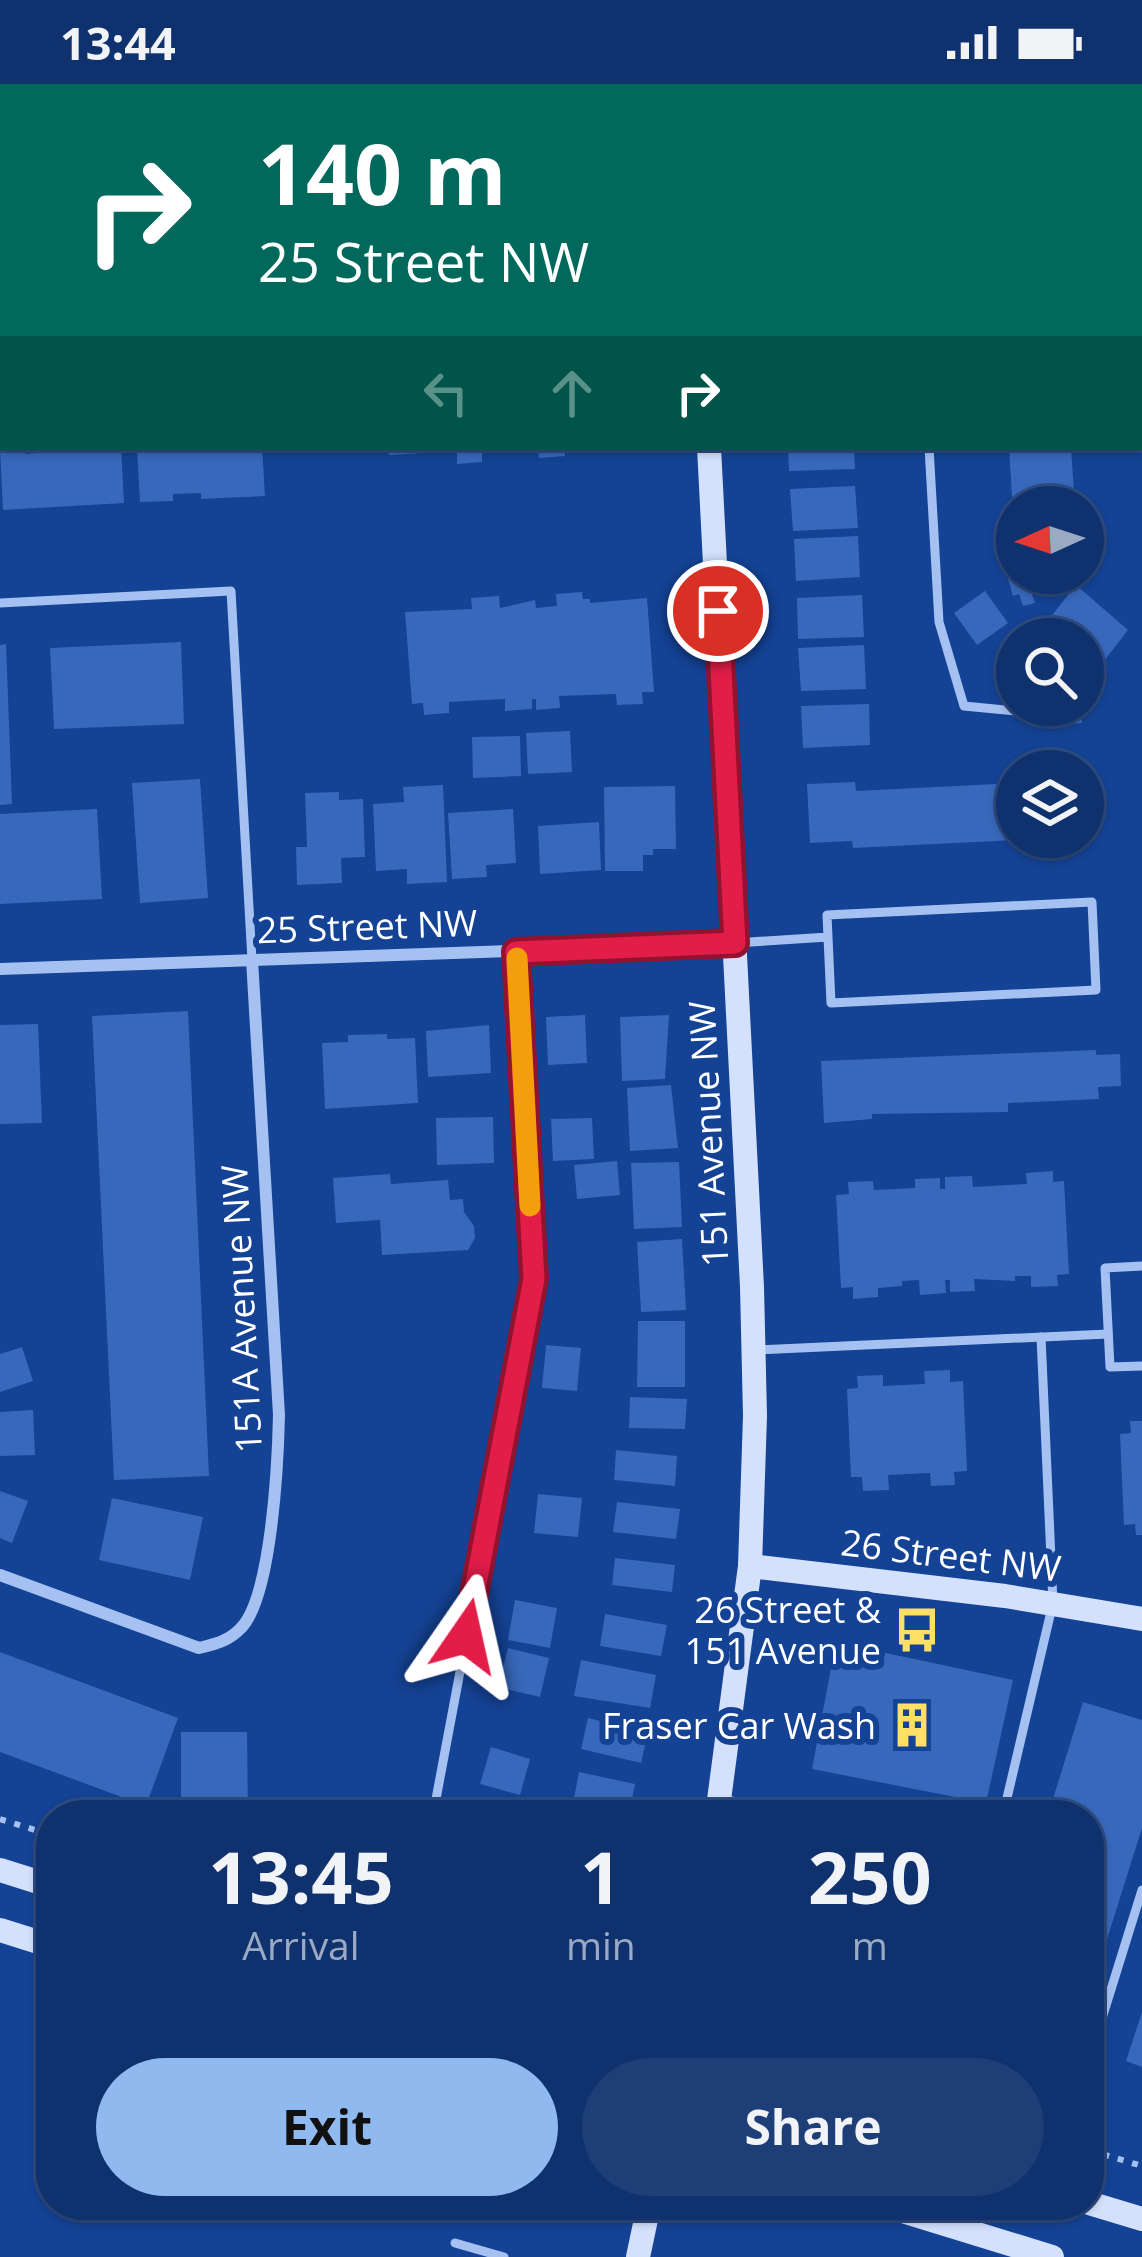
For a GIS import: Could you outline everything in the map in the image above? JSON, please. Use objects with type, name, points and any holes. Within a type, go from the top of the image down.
[{"type":"street","name":"151 Avenue NW","points":[[709,450],[753,1351],[750,1566],[719,1800]]},
{"type":"street","name":"25 Street NW","points":[[0,969],[735,943]]},
{"type":"street","name":"151A Avenue NW","points":[[0,1575],[199,1648],[226,1641],[244,1626],[254,1604],[271,1533],[279,1414],[252,960]]},
{"type":"street","name":"26 Street NW","points":[[750,1566],[1142,1619]]},
{"type":"street","points":[[0,1870],[36,1881]]},
{"type":"street","points":[[0,1930],[36,1941]]},
{"type":"street","points":[[1104,2208],[1142,2219]]},
{"type":"street","points":[[638,2257],[646,2220]]},
{"type":"street","points":[[932,2220],[1052,2257]]},
{"type":"lane","points":[[929,450],[939,622],[964,706],[996,709]]},
{"type":"lane","points":[[0,603],[231,591],[252,960]]},
{"type":"lane","points":[[1092,902],[1096,990],[831,1003],[828,937],[826,915],[1092,902]]},
{"type":"lane","points":[[735,943],[828,937]]},
{"type":"lane","points":[[436,1800],[534,1279],[516,952]]},
{"type":"lane","points":[[1142,1266],[1105,1268],[1110,1367],[1142,1366]]},
{"type":"lane","points":[[753,1351],[1108,1334]]},
{"type":"lane","points":[[1007,1800],[1053,1604],[1041,1337]]},
{"type":"lane","points":[[1104,2012],[1142,1890]]},
{"type":"lane","points":[[454,2243],[504,2257]]},
{"type":"path","points":[[0,1819],[36,1830]]},
{"type":"path","points":[[1104,2155],[1142,2166]]},
{"type":"building","points":[[0,450],[121,450],[124,503],[3,510]]},
{"type":"building","points":[[137,450],[262,450],[265,496],[201,499],[201,493],[173,494],[173,501],[140,502]]},
{"type":"building","points":[[388,450],[482,450],[482,462],[457,464],[457,451],[389,455]]},
{"type":"building","points":[[538,450],[564,450],[565,456],[539,458]]},
{"type":"building","points":[[788,450],[854,450],[855,469],[789,471]]},
{"type":"building","points":[[1009,450],[1071,450],[1074,486],[1011,486]]},
{"type":"building","points":[[855,486],[858,528],[793,531],[790,489]]},
{"type":"building","points":[[858,536],[860,577],[796,581],[794,539]]},
{"type":"building","points":[[985,591],[1004,618],[996,618],[996,632],[977,645],[954,613]]},
{"type":"building","points":[[582,592],[590,603],[647,598],[654,692],[642,692],[643,704],[617,705],[616,694],[559,696],[560,708],[536,710],[536,699],[532,699],[532,709],[505,711],[505,699],[466,701],[449,702],[449,713],[424,715],[423,703],[412,704],[405,612],[472,609],[471,598],[499,596],[500,608],[535,600],[536,608],[557,606],[556,594]]},
{"type":"building","points":[[1019,594],[1032,594],[1035,603],[1023,606]]},
{"type":"building","points":[[1069,594],[1086,594],[1128,630],[1104,661],[1104,618],[1050,618]]},
{"type":"building","points":[[862,595],[864,637],[798,639],[797,598]]},
{"type":"building","points":[[181,642],[184,724],[54,729],[50,648]]},
{"type":"building","points":[[6,644],[12,804],[0,805],[0,645]]},
{"type":"building","points":[[864,645],[866,689],[801,691],[798,648]]},
{"type":"building","points":[[869,704],[870,745],[803,748],[801,706]]},
{"type":"building","points":[[570,731],[572,772],[528,774],[526,733]]},
{"type":"building","points":[[520,736],[521,776],[473,778],[472,737]]},
{"type":"building","points":[[200,779],[208,898],[140,903],[132,783]]},
{"type":"building","points":[[855,782],[856,791],[996,784],[996,841],[853,848],[852,841],[810,843],[807,784]]},
{"type":"building","points":[[443,785],[447,882],[407,884],[407,869],[376,871],[373,804],[404,802],[403,787]]},
{"type":"building","points":[[675,786],[676,849],[653,849],[653,855],[643,855],[643,871],[605,871],[604,787]]},
{"type":"building","points":[[339,792],[339,800],[363,799],[365,857],[341,858],[342,883],[297,885],[296,847],[307,847],[305,793]]},
{"type":"building","points":[[97,809],[102,899],[0,904],[0,814]]},
{"type":"building","points":[[513,809],[516,863],[486,865],[487,877],[452,879],[448,813]]},
{"type":"building","points":[[599,822],[601,870],[540,874],[538,826]]},
{"type":"building","points":[[188,1011],[209,1476],[114,1480],[92,1016]]},
{"type":"building","points":[[585,1015],[587,1063],[548,1065],[546,1017]]},
{"type":"building","points":[[669,1015],[665,1079],[622,1081],[620,1017]]},
{"type":"building","points":[[38,1024],[42,1123],[0,1124],[0,1025]]},
{"type":"building","points":[[489,1025],[491,1073],[428,1077],[426,1031]]},
{"type":"building","points":[[387,1034],[387,1039],[415,1038],[418,1103],[325,1109],[322,1043],[348,1042],[348,1035]]},
{"type":"building","points":[[1096,1050],[1096,1055],[1120,1054],[1121,1086],[1098,1087],[1099,1099],[1008,1103],[1008,1112],[872,1114],[872,1119],[824,1123],[821,1061]]},
{"type":"building","points":[[671,1085],[678,1148],[630,1151],[627,1088]]},
{"type":"building","points":[[493,1117],[494,1163],[437,1165],[436,1118]]},
{"type":"building","points":[[592,1118],[594,1159],[553,1161],[551,1119]]},
{"type":"building","points":[[617,1161],[620,1195],[577,1199],[574,1165]]},
{"type":"building","points":[[679,1162],[682,1227],[634,1229],[631,1163]]},
{"type":"building","points":[[1053,1171],[1053,1182],[1064,1181],[1069,1274],[1057,1275],[1058,1286],[1031,1287],[1031,1276],[1015,1276],[1015,1281],[974,1279],[975,1291],[950,1292],[950,1280],[945,1280],[946,1293],[920,1295],[919,1280],[902,1281],[902,1286],[878,1288],[878,1297],[853,1299],[853,1287],[841,1288],[836,1195],[849,1194],[848,1182],[873,1181],[874,1190],[915,1188],[915,1179],[940,1178],[940,1189],[945,1189],[945,1177],[972,1176],[973,1187],[1027,1184],[1026,1173]]},
{"type":"building","points":[[390,1174],[391,1184],[448,1180],[450,1200],[463,1199],[464,1212],[474,1226],[475,1238],[468,1250],[382,1255],[380,1220],[336,1223],[333,1178]]},
{"type":"building","points":[[682,1239],[686,1310],[641,1312],[637,1242]]},
{"type":"building","points":[[638,1321],[685,1321],[685,1387],[637,1387]]},
{"type":"building","points":[[546,1345],[581,1348],[577,1391],[542,1388]]},
{"type":"building","points":[[22,1347],[33,1381],[0,1392],[0,1354]]},
{"type":"building","points":[[950,1370],[950,1382],[963,1381],[967,1471],[954,1472],[955,1485],[931,1486],[930,1473],[888,1475],[889,1490],[863,1491],[862,1477],[851,1477],[847,1389],[858,1388],[857,1376],[883,1375],[883,1386],[925,1384],[924,1371]]},
{"type":"building","points":[[630,1397],[687,1399],[685,1429],[629,1428]]},
{"type":"building","points":[[33,1410],[35,1455],[0,1456],[0,1412]]},
{"type":"building","points":[[1130,1421],[1142,1421],[1142,1535],[1136,1535],[1135,1524],[1124,1525],[1120,1434],[1131,1433]]},
{"type":"building","points":[[616,1450],[677,1456],[675,1486],[614,1480]]},
{"type":"building","points":[[0,1491],[28,1501],[12,1543],[0,1538]]},
{"type":"building","points":[[538,1494],[582,1498],[578,1537],[534,1533]]},
{"type":"building","points":[[112,1498],[203,1517],[190,1580],[99,1560]]},
{"type":"building","points":[[617,1502],[680,1509],[676,1539],[613,1532]]},
{"type":"building","points":[[615,1558],[675,1565],[672,1592],[612,1585]]},
{"type":"building","points":[[515,1600],[557,1608],[550,1648],[508,1640]]},
{"type":"building","points":[[605,1614],[667,1625],[661,1656],[600,1646]]},
{"type":"building","name":"Fraser Car Wash","points":[[858,1647],[1013,1680],[987,1800],[812,1769],[832,1663]]},
{"type":"building","points":[[508,1648],[549,1658],[540,1697],[498,1687]]},
{"type":"building","points":[[0,1652],[178,1718],[148,1800],[130,1800],[0,1752]]},
{"type":"building","points":[[581,1660],[656,1675],[650,1708],[574,1696]]},
{"type":"building","points":[[1083,1702],[1142,1720],[1142,1828],[1104,1949],[1104,1800],[1053,1800]]},
{"type":"building","points":[[588,1718],[648,1732],[641,1763],[581,1749]]},
{"type":"building","points":[[181,1732],[247,1732],[248,1800],[181,1800]]},
{"type":"building","points":[[491,1747],[530,1759],[520,1795],[480,1784]]},
{"type":"building","points":[[579,1772],[635,1784],[632,1800],[574,1800]]},
{"type":"building","points":[[1142,2012],[1142,2067],[1126,2061]]},
{"type":"slow traffic","points":[[517,958],[530,1206]]},
{"type":"place","name":"26 Street & 151 Avenue","points":[[917,1630]]},
{"type":"place","name":"Fraser Car Wash","points":[[912,1725]]},
{"type":"route","points":[[466,1636],[534,1279],[516,952],[735,943],[718,611]]}]
